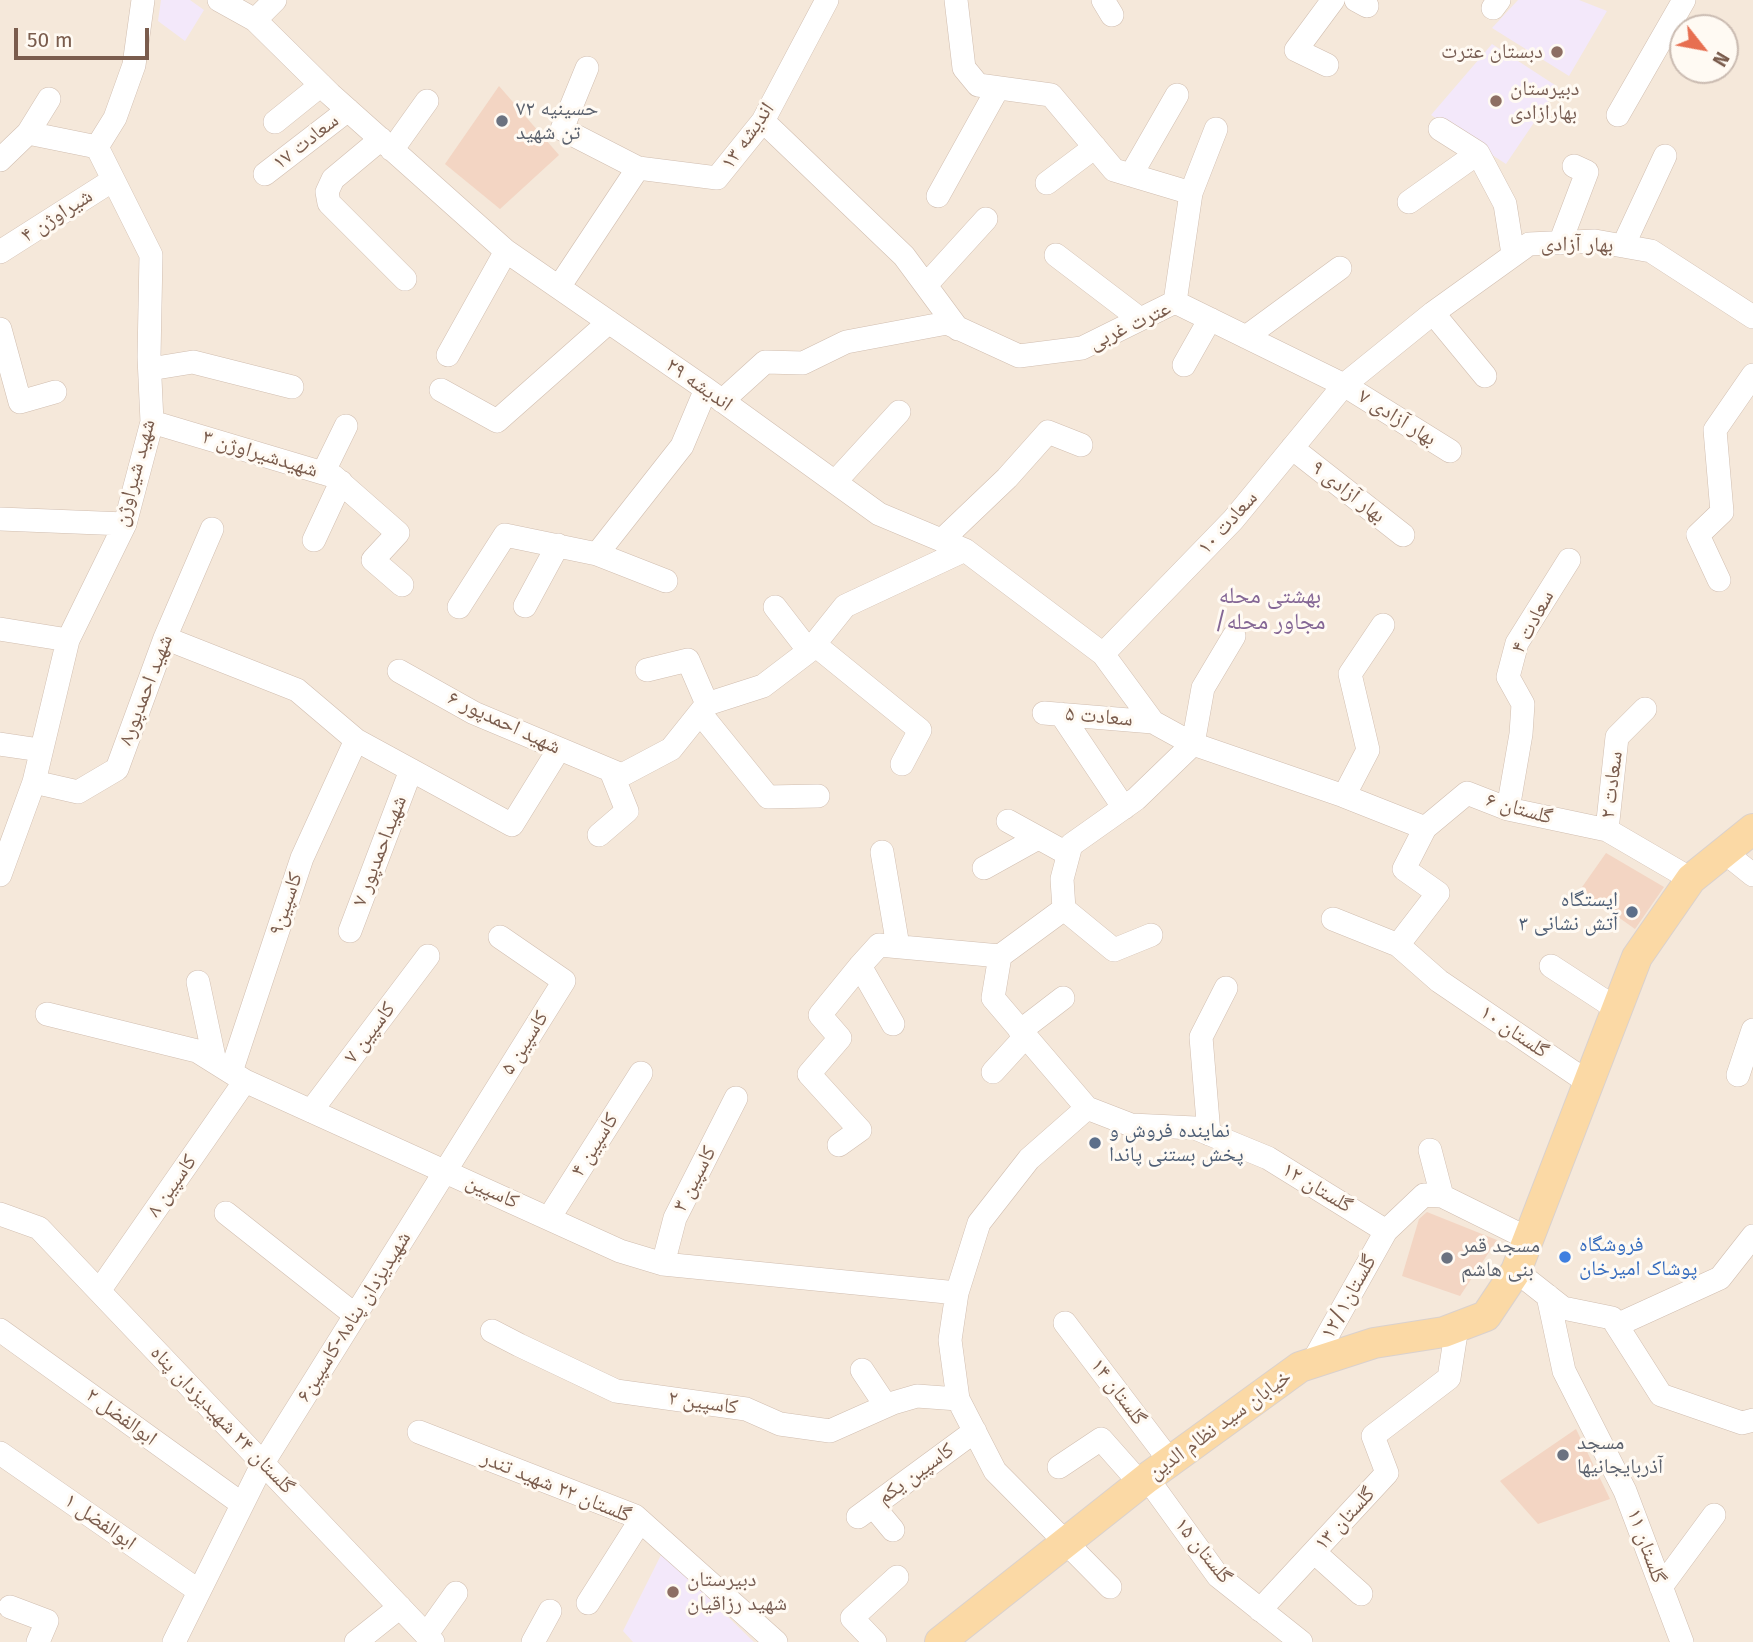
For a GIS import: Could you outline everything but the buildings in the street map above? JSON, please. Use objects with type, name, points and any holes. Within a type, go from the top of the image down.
[{"type":"main road","name":"خیابان سید نظام الدین","points":[[940,1642],[1152,1474],[1300,1367],[1374,1343],[1444,1332],[1486,1316],[1516,1270],[1637,957],[1691,879],[1753,829]]},
{"type":"street","points":[[28,133],[97,147],[115,118],[134,65],[143,0]]},
{"type":"street","name":"اندیشه ۲۹","points":[[219,0],[255,20],[348,110],[506,251],[714,395],[879,514],[965,550],[1103,654],[1153,722],[1193,744]]},
{"type":"street","points":[[255,20],[275,0]]},
{"type":"street","name":"اندیشه ۱۳","points":[[587,68],[562,129],[638,168],[718,178],[763,121],[827,0]]},
{"type":"street","points":[[956,0],[964,68],[978,85],[1051,95],[1095,146],[1123,173],[1191,193]]},
{"type":"street","points":[[1327,65],[1296,50],[1333,0]]},
{"type":"street","points":[[1618,115],[1684,0]]},
{"type":"street","points":[[275,122],[321,85]]},
{"type":"street","points":[[938,196],[998,88]]},
{"type":"street","points":[[1123,173],[1177,95]]},
{"type":"street","points":[[0,160],[28,133],[50,99]]},
{"type":"street","points":[[405,279],[329,203],[327,192],[333,179],[387,144],[427,101]]},
{"type":"street","name":"سعادت ۱۷","points":[[265,174],[348,110]]},
{"type":"street","points":[[597,554],[682,446],[714,395],[765,362],[803,363],[846,342],[952,326],[904,256],[763,121]]},
{"type":"street","points":[[1175,302],[1191,193],[1216,129]]},
{"type":"street","points":[[1440,129],[1478,153],[1506,204],[1513,254]]},
{"type":"street","points":[[1047,183],[1095,146]]},
{"type":"street","name":"شهید شیراوژن","points":[[3,862],[34,782],[68,640],[125,524],[152,422],[149,369],[151,255],[97,147]]},
{"type":"street","points":[[1409,202],[1478,153]]},
{"type":"street","points":[[1623,246],[1665,156]]},
{"type":"street","points":[[1560,243],[1587,172],[1574,166]]},
{"type":"street","points":[[559,287],[638,168]]},
{"type":"street","name":"شیراوژن ۴","points":[[0,252],[113,180]]},
{"type":"street","points":[[926,285],[986,219]]},
{"type":"street","name":"بهار آزادی","points":[[1344,385],[1433,313],[1529,244],[1595,242],[1651,251],[1753,317]]},
{"type":"street","points":[[448,355],[506,251]]},
{"type":"street","points":[[1056,255],[1140,319]]},
{"type":"street","points":[[1246,337],[1340,268]]},
{"type":"street","name":"عترت غربی","points":[[952,326],[1019,356],[1082,348],[1175,302],[1344,385]]},
{"type":"street","points":[[1433,313],[1485,376]]},
{"type":"street","points":[[1184,365],[1210,319]]},
{"type":"street","points":[[441,390],[497,421],[609,322]]},
{"type":"street","points":[[0,329],[20,402],[55,392]]},
{"type":"street","points":[[149,369],[193,362],[292,387]]},
{"type":"street","points":[[1719,580],[1698,536],[1722,512],[1715,430],[1753,375]]},
{"type":"street","name":"سعادت ۱۰","points":[[1103,654],[1233,520],[1344,385]]},
{"type":"street","name":"بهار آزادی ۷","points":[[1344,385],[1450,451]]},
{"type":"street","points":[[835,482],[899,412]]},
{"type":"street","name":"شهیدشیراوژن ۳","points":[[152,422],[332,478],[398,533],[373,560],[402,585]]},
{"type":"street","points":[[314,540],[346,426]]},
{"type":"street","points":[[942,540],[1007,478],[1048,432],[1081,445]]},
{"type":"street","name":"بهار آزادی ۹","points":[[1292,448],[1403,535]]},
{"type":"street","points":[[0,519],[125,524]]},
{"type":"street","name":"شهید احمدپور۸","points":[[34,782],[78,793],[117,769],[165,638],[212,529]]},
{"type":"street","points":[[459,607],[505,535],[597,554],[666,581]]},
{"type":"street","points":[[525,606],[558,545]]},
{"type":"street","points":[[611,771],[622,775],[671,749],[704,709],[763,686],[811,648],[845,606],[965,550]]},
{"type":"street","name":"سعادت ۴","points":[[1508,809],[1521,734],[1523,704],[1508,677],[1517,643],[1569,561]]},
{"type":"street","points":[[775,607],[811,648],[920,730],[902,764]]},
{"type":"street","points":[[1344,796],[1368,750],[1350,674],[1383,625]]},
{"type":"street","points":[[0,629],[68,640]]},
{"type":"street","points":[[1152,935],[1114,950],[1064,909],[1062,879],[1068,854],[1071,845],[1136,799],[1193,744],[1203,688],[1234,636]]},
{"type":"street","points":[[165,638],[297,690],[356,740],[512,825],[559,749]]},
{"type":"street","points":[[646,670],[688,660],[704,709],[768,797],[818,796]]},
{"type":"street","name":"شهید احمدپور ۶","points":[[399,671],[474,713],[611,771]]},
{"type":"street","name":"سعادت ۲","points":[[1607,830],[1618,737],[1645,709]]},
{"type":"street","name":"سعادت ۵","points":[[1124,808],[1053,713],[1153,722]]},
{"type":"street","name":"کاسپین۹","points":[[230,1072],[302,858],[356,740]]},
{"type":"street","points":[[0,744],[40,750]]},
{"type":"street","points":[[1193,744],[1344,796],[1425,828],[1404,869],[1438,893],[1398,945]]},
{"type":"street","name":"شهیداحمدپور ۷","points":[[350,931],[411,770]]},
{"type":"street","points":[[599,835],[627,811],[611,771]]},
{"type":"street","name":"گلستان ۶","points":[[1425,828],[1466,793],[1508,809],[1607,830],[1691,879]]},
{"type":"street","points":[[1008,821],[1068,854]]},
{"type":"street","points":[[984,868],[1038,838]]},
{"type":"street","points":[[1723,851],[1753,875]]},
{"type":"street","points":[[882,852],[898,946]]},
{"type":"street","points":[[839,1145],[860,1130],[810,1074],[840,1038],[820,1015],[879,945],[1000,956],[1064,909]]},
{"type":"street","name":"گلستان ۱۰","points":[[1333,919],[1398,945],[1439,981],[1589,1083]]},
{"type":"street","name":"کاسپین ۵","points":[[445,1171],[564,981],[500,937]]},
{"type":"street","name":"کاسپین ۷","points":[[311,1111],[428,956]]},
{"type":"street","points":[[1000,956],[993,998],[1087,1108],[1028,1159],[979,1223],[957,1293],[950,1340],[958,1399],[995,1471],[1110,1587]]},
{"type":"street","points":[[860,966],[893,1024]]},
{"type":"street","points":[[1550,966],[1617,1009]]},
{"type":"street","points":[[198,982],[230,1072]]},
{"type":"street","points":[[1209,1134],[1201,1037],[1226,988]]},
{"type":"street","points":[[993,1072],[1022,1034],[1063,998]]},
{"type":"street","name":"کاسپین","points":[[47,1014],[197,1051],[230,1072],[311,1111],[620,1251],[663,1264],[957,1293]]},
{"type":"street","points":[[1738,1075],[1753,1030]]},
{"type":"street","name":"کاسپین ۸","points":[[99,1291],[230,1072]]},
{"type":"street","name":"کاسپین ۴","points":[[549,1218],[641,1073]]},
{"type":"street","name":"کاسپین ۳","points":[[663,1264],[675,1218],[736,1098]]},
{"type":"street","name":"گلستان ۱۲","points":[[1087,1108],[1132,1125],[1195,1128],[1268,1158],[1386,1231]]},
{"type":"street","points":[[1430,1150],[1442,1196]]},
{"type":"street","name":"شهیدیزدان پناه۸-کاسپین۶","points":[[174,1642],[262,1463],[445,1171]]},
{"type":"street","points":[[1386,1231],[1424,1195],[1442,1196],[1529,1239]]},
{"type":"street","points":[[226,1213],[355,1315]]},
{"type":"street","name":"گلستان ۲۴ شهیدیزدان پناه","points":[[0,1214],[39,1228],[429,1638]]},
{"type":"street","name":"گلستان۱۲/۱","points":[[1312,1363],[1386,1231]]},
{"type":"street","points":[[1617,1325],[1720,1278],[1753,1236]]},
{"type":"street","points":[[1516,1270],[1563,1308],[1612,1318],[1661,1395],[1742,1423],[1753,1420]]},
{"type":"street","name":"گلستان ۱۱","points":[[1548,1296],[1564,1371],[1626,1491],[1682,1642]]},
{"type":"street","name":"گلستان ۱۴","points":[[1065,1323],[1152,1474]]},
{"type":"street","name":"گلستان ۱۳","points":[[1260,1610],[1387,1473],[1373,1436],[1449,1378],[1457,1327]]},
{"type":"street","name":"ابوالفضل ۲","points":[[0,1330],[242,1504]]},
{"type":"street","name":"کاسپین ۲","points":[[492,1331],[616,1391],[746,1409],[780,1424],[830,1432],[886,1406],[916,1396],[958,1399]]},
{"type":"street","points":[[862,1370],[886,1406]]},
{"type":"street","name":"کاسپین یکم","points":[[893,1530],[865,1512],[975,1431]]},
{"type":"street","name":"گلستان ۲۲ شهید تندر","points":[[419,1432],[635,1516],[776,1642]]},
{"type":"street","points":[[1059,1467],[1101,1439],[1152,1474]]},
{"type":"street","name":"ابوالفضل ۱","points":[[0,1453],[199,1591]]},
{"type":"street","name":"گلستان ۱۵","points":[[1152,1474],[1218,1576],[1301,1642]]},
{"type":"street","points":[[1661,1587],[1713,1515]]},
{"type":"street","points":[[588,1603],[640,1521]]},
{"type":"street","points":[[1314,1552],[1361,1594]]},
{"type":"street","points":[[875,1642],[852,1618],[897,1577]]},
{"type":"street","points":[[429,1638],[456,1593]]},
{"type":"street","points":[[10,1607],[47,1621],[38,1642]]},
{"type":"street","points":[[356,1642],[400,1607]]},
{"type":"street","points":[[533,1642],[550,1611]]},
{"type":"shaded area","points":[[0,0],[1753,0],[1753,1642],[0,1642]]},
{"type":"shaded area","points":[[161,0],[190,0],[204,10],[185,41],[158,21]]},
{"type":"shaded area","name":"دبستان عترت","points":[[1518,0],[1579,0],[1607,11],[1569,76],[1492,28]]},
{"type":"shaded area","name":"دبیرستان بهارازادی","points":[[1492,44],[1558,87],[1506,164],[1431,115]]},
{"type":"shaded area","name":"دبیرستان شهید رزاقیان","points":[[662,1553],[754,1642],[633,1642],[623,1631]]},
{"type":"place","name":"دبستان عترت","points":[[1557,52]]},
{"type":"place","name":"دبیرستان بهارازادی","points":[[1496,101]]},
{"type":"place","name":"حسینیه ۷۲ تن شهید","points":[[502,121]]},
{"type":"place","name":"ایستگاه آتش نشانی ۳","points":[[1632,912]]},
{"type":"place","name":"نماینده فروش و پخش بستنی پاندا","points":[[1095,1143]]},
{"type":"place","name":"فروشگاه پوشاک امیرخان","points":[[1565,1257]]},
{"type":"place","name":"مسجد قمر بنی هاشم","points":[[1447,1258]]},
{"type":"place","name":"مسجد آذربایجانیها","points":[[1563,1455]]},
{"type":"place","name":"دبیرستان شهید رزاقیان","points":[[673,1592]]},
{"type":"district","name":"بهشتی محله /مجاور محله","points":[[1270,610]]}]
